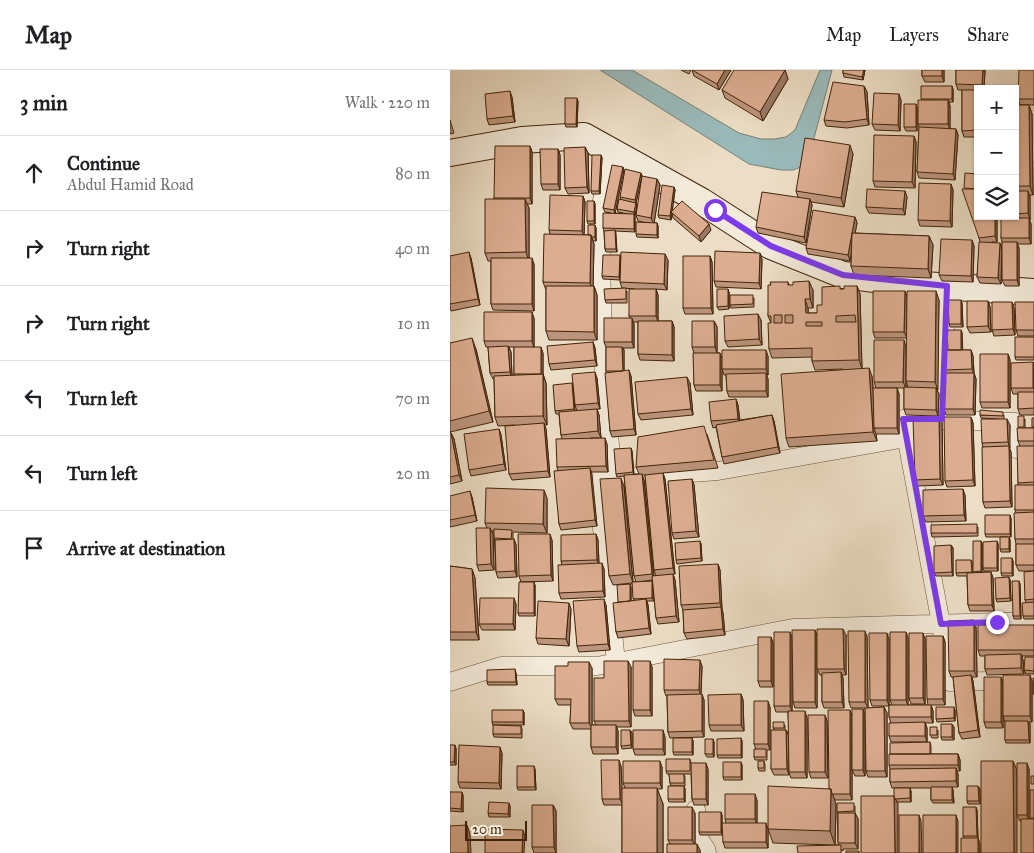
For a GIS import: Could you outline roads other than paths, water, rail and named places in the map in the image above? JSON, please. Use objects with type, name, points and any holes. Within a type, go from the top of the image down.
[{"type":"street","points":[[450,153],[522,140],[584,136],[702,202],[771,246],[843,275],[947,286],[1034,292]]},
{"type":"street","points":[[611,150],[600,212],[604,393],[614,479]]},
{"type":"street","points":[[942,419],[947,286]]},
{"type":"street","points":[[1034,449],[1016,449],[1015,422],[903,419],[941,624],[949,682],[1034,680]]},
{"type":"street","points":[[616,662],[597,480],[718,471],[906,438]]},
{"type":"street","points":[[450,682],[501,666],[598,666],[793,628],[1034,621]]},
{"type":"street","points":[[696,809],[698,837],[707,853]]},
{"type":"water","points":[[600,70],[632,70],[739,133],[761,139],[775,139],[786,137],[795,130],[820,70],[832,70],[809,157],[801,167],[793,170],[781,170],[749,164]]}]
